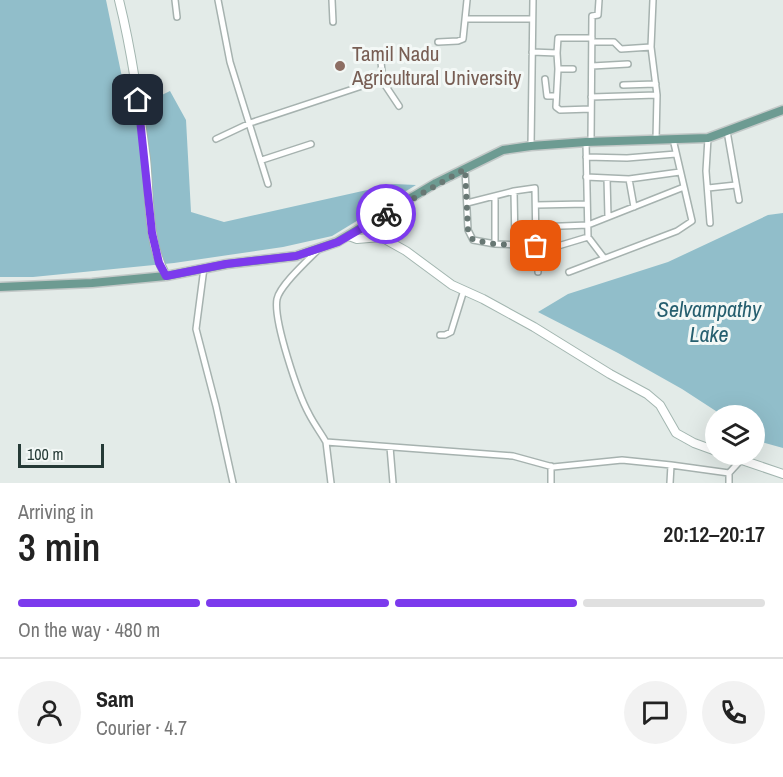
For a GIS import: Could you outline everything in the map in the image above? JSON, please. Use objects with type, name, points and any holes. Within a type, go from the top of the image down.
[{"type":"main road","points":[[0,287],[92,283],[166,276],[226,264],[296,256],[349,236],[436,183],[503,150],[588,142],[708,138],[783,110]]},
{"type":"street","points":[[119,0],[135,80],[146,160],[152,233],[159,263],[166,276]]},
{"type":"street","points":[[175,0],[177,17]]},
{"type":"street","points":[[218,0],[230,62],[268,184]]},
{"type":"street","points":[[332,0],[333,22]]},
{"type":"street","points":[[438,42],[463,39],[467,0]]},
{"type":"street","points":[[531,146],[533,0]]},
{"type":"street","points":[[599,0],[598,15],[592,16],[591,109],[586,177],[588,237],[604,258]]},
{"type":"street","points":[[652,0],[651,47],[657,95],[656,140]]},
{"type":"street","points":[[465,19],[532,19]]},
{"type":"street","points":[[591,109],[560,110],[555,106],[558,38],[614,42],[621,49],[651,47]]},
{"type":"street","points":[[532,52],[556,53]]},
{"type":"street","points":[[381,62],[383,82],[399,106]]},
{"type":"street","points":[[592,66],[627,64]]},
{"type":"street","points":[[558,69],[573,69]]},
{"type":"street","points":[[545,79],[547,96],[556,96]]},
{"type":"street","points":[[216,139],[250,123],[368,84],[383,82]]},
{"type":"street","points":[[623,85],[656,84]]},
{"type":"street","points":[[591,97],[657,95]]},
{"type":"street","points":[[728,131],[739,200]]},
{"type":"street","points":[[708,138],[710,223]]},
{"type":"street","points":[[569,272],[677,231],[692,221],[673,139]]},
{"type":"street","points":[[262,160],[312,144]]},
{"type":"street","points":[[586,157],[627,158],[676,154]]},
{"type":"street","points":[[465,169],[468,230],[473,240],[495,244],[558,246],[588,237]]},
{"type":"street","points":[[586,177],[629,179],[680,172]]},
{"type":"street","points":[[607,178],[608,217]]},
{"type":"street","points":[[629,179],[634,207]]},
{"type":"street","points":[[708,189],[736,185]]},
{"type":"street","points":[[467,203],[535,188],[538,272]]},
{"type":"street","points":[[536,227],[588,225],[684,188]]},
{"type":"street","points":[[514,191],[515,245]]},
{"type":"street","points":[[495,197],[495,244]]},
{"type":"street","points":[[536,205],[587,204]]},
{"type":"street","points":[[349,236],[357,239],[381,237],[406,251],[452,285],[534,327],[647,394],[660,405],[676,433],[705,447]]},
{"type":"street","points":[[319,249],[283,287],[277,297],[282,339],[291,368],[308,412],[327,442],[331,483]]},
{"type":"street","points":[[204,268],[196,329],[233,483]]},
{"type":"street","points":[[440,335],[451,332],[464,290]]},
{"type":"street","points":[[327,442],[513,456],[551,466],[622,460],[729,473]]},
{"type":"street","points":[[390,447],[393,483]]},
{"type":"street","points":[[670,483],[671,465]]},
{"type":"street","points":[[729,483],[729,473],[736,465]]},
{"type":"street","points":[[753,465],[783,474]]},
{"type":"street","points":[[551,466],[551,483]]},
{"type":"water","points":[[0,0],[106,0],[129,111],[170,91],[186,120],[191,212],[224,222],[394,184],[416,185],[332,236],[283,247],[174,263],[33,277],[0,277]]},
{"type":"water","name":"Selvampathy Lake","points":[[783,213],[783,448],[765,443],[765,405],[707,405],[618,353],[538,312],[568,294],[668,262],[768,215]]},
{"type":"way so far","points":[[386,214],[436,183],[465,169],[468,230],[473,240],[495,244],[536,246]]},
{"type":"place","name":"Tamil Nadu Agricultural University","points":[[340,66]]},
{"type":"route","points":[[138,100],[152,233],[159,263],[166,276],[226,264],[296,256],[338,242],[386,214]]}]
